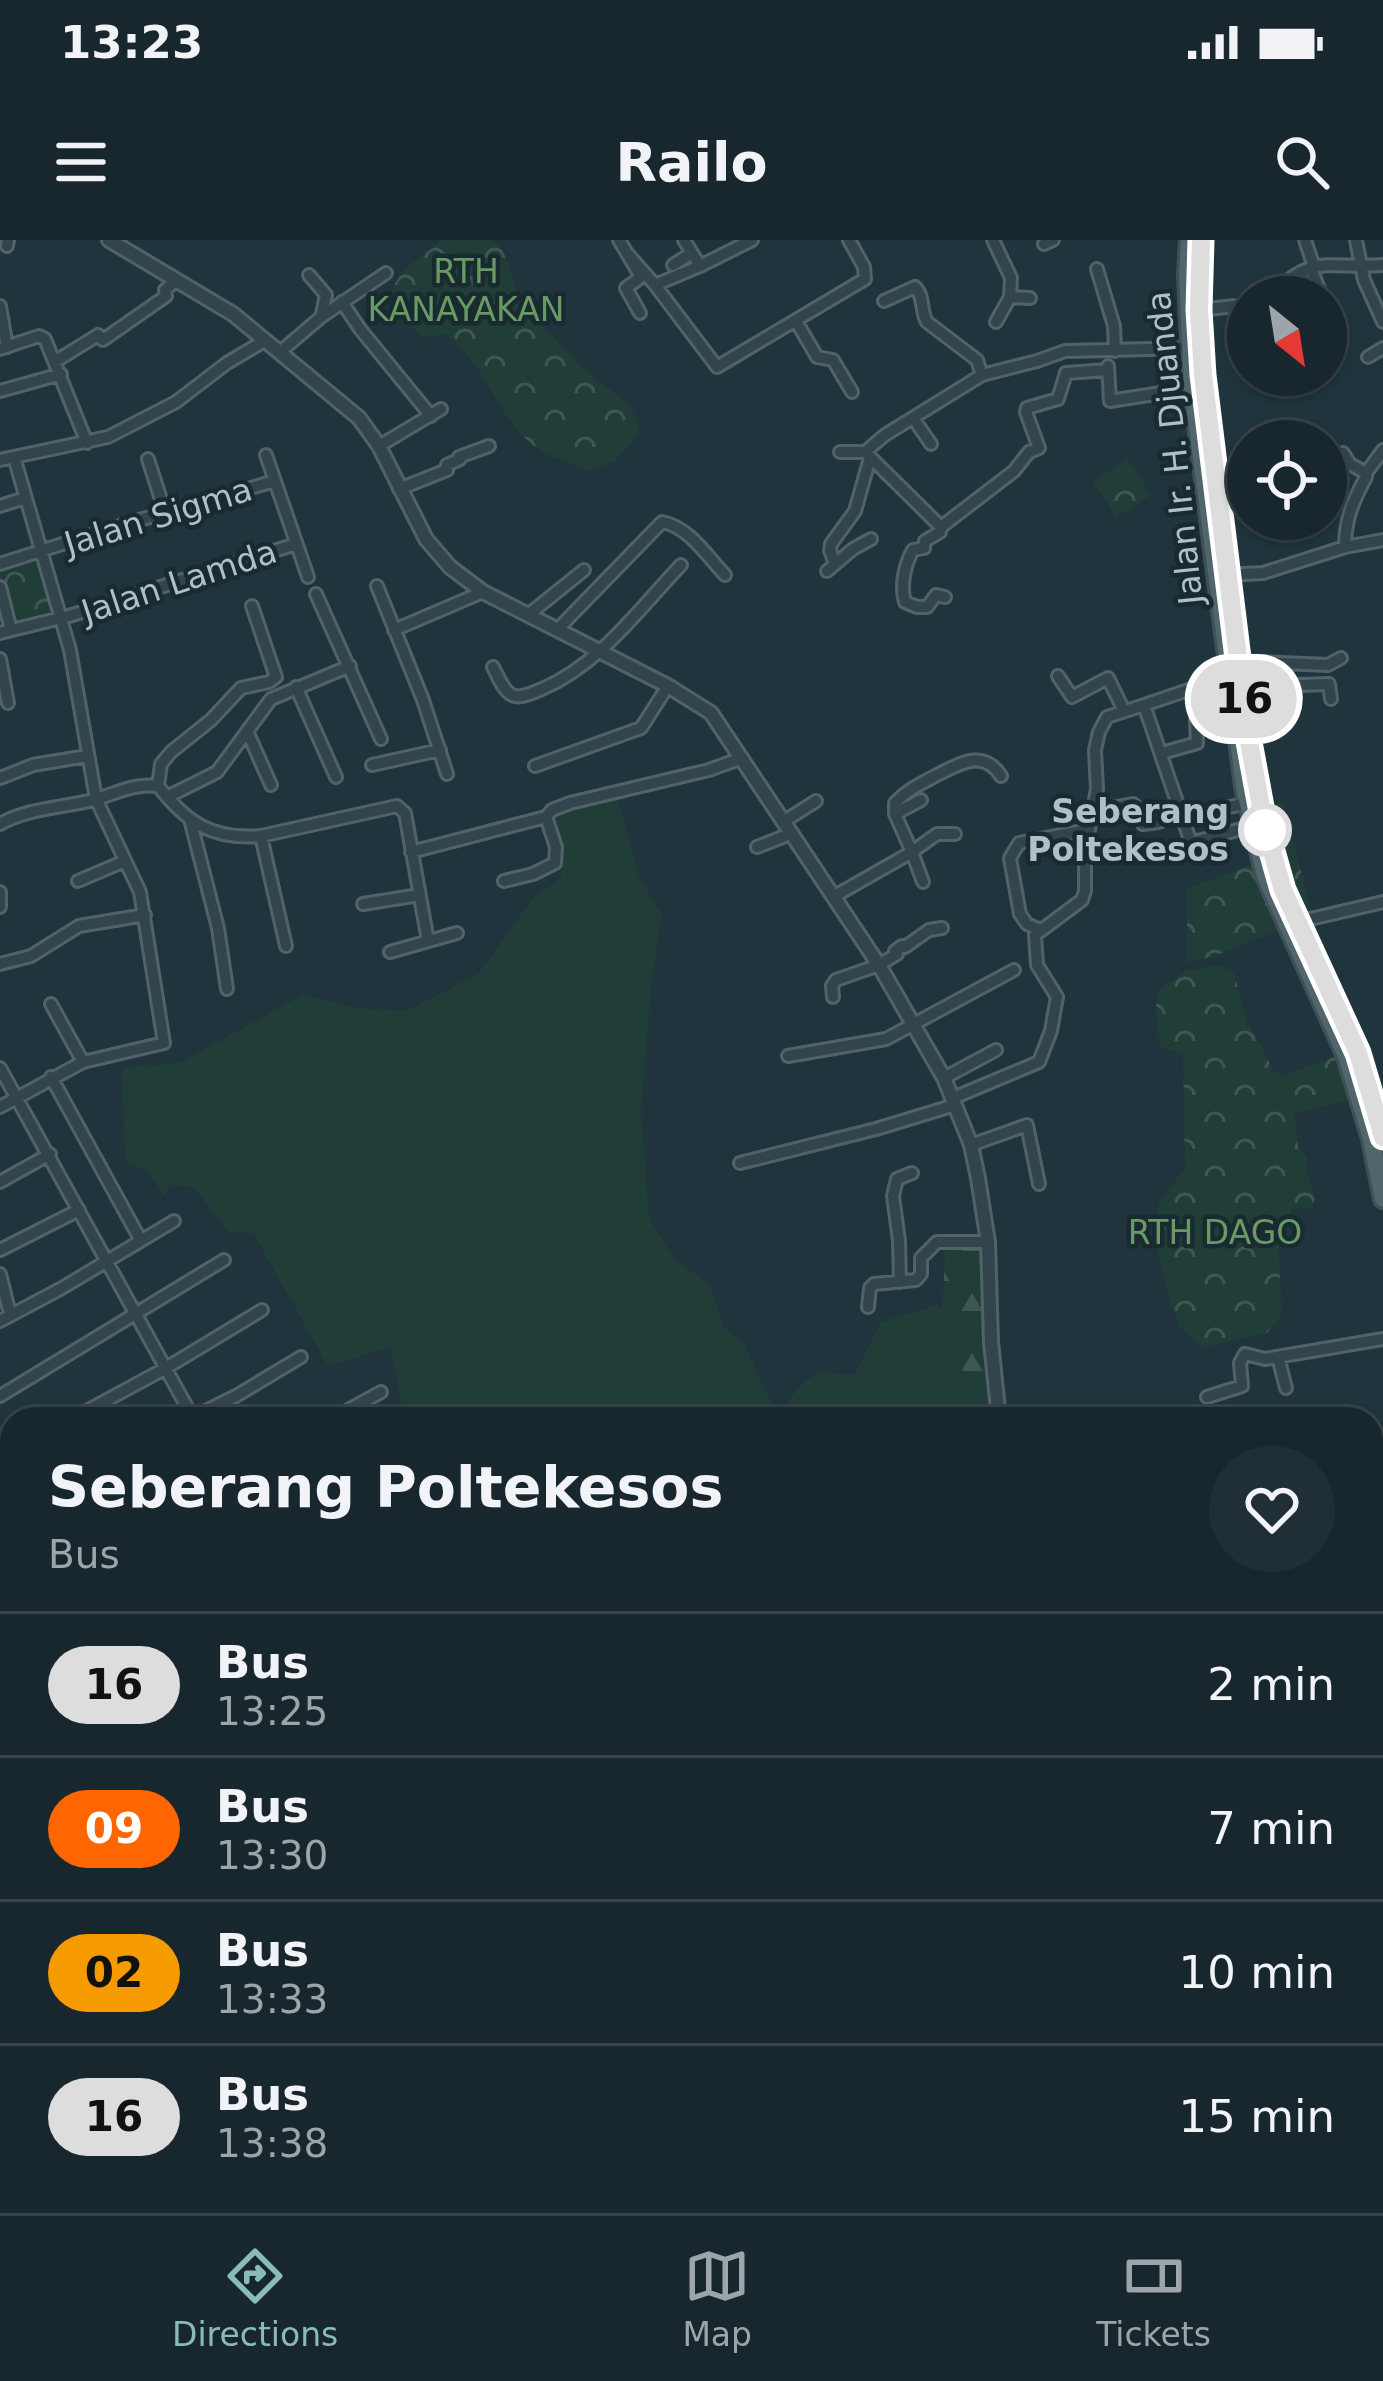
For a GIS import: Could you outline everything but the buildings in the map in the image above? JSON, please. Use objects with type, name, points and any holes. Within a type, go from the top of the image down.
[{"type":"main road","name":"Jalan Ir. H. Djuanda","points":[[1189,240],[1194,348],[1253,802],[1252,826],[1265,876],[1358,1053],[1383,1136]]},
{"type":"main road","name":"Jalan Ir. H. Djuanda","points":[[1194,348],[1201,240]]},
{"type":"main road","name":"Jalan Ir. H. Djuanda","points":[[1221,575],[1239,661],[1233,714],[1253,802],[1293,924],[1346,1056],[1383,1199]]},
{"type":"street","points":[[110,240],[233,314],[358,418],[380,446],[432,548],[450,567],[483,592],[711,712],[879,965],[916,1025],[954,1102],[971,1145],[988,1242],[998,1407]]},
{"type":"street","points":[[619,240],[641,277],[626,288],[640,313]]},
{"type":"street","points":[[684,240],[700,266]]},
{"type":"street","points":[[655,285],[752,240]]},
{"type":"street","points":[[626,252],[717,367],[865,279],[864,267],[849,240]]},
{"type":"street","points":[[993,240],[1011,278],[1010,297],[996,322]]},
{"type":"street","points":[[1305,240],[1316,276]]},
{"type":"street","points":[[1356,240],[1364,280],[1383,322]]},
{"type":"street","points":[[673,265],[692,253]]},
{"type":"street","points":[[1302,276],[1313,267],[1332,264],[1383,265]]},
{"type":"street","points":[[1097,269],[1114,326],[1108,370],[1110,401],[1161,393]]},
{"type":"street","points":[[280,352],[386,272]]},
{"type":"street","points":[[309,275],[326,295],[321,317]]},
{"type":"street","points":[[0,391],[58,368],[98,335],[103,340],[115,333],[166,296],[165,290],[176,280]]},
{"type":"street","points":[[884,301],[915,287],[927,322],[977,359],[982,375]]},
{"type":"street","points":[[1010,297],[1030,298]]},
{"type":"street","points":[[342,302],[359,329],[436,412],[380,446]]},
{"type":"street","points":[[0,306],[4,348],[42,337],[87,442]]},
{"type":"street","points":[[1199,310],[1227,307]]},
{"type":"street","points":[[796,321],[817,357],[833,360],[852,392]]},
{"type":"street","points":[[0,460],[108,437],[176,402],[266,340]]},
{"type":"street","points":[[871,539],[831,568],[831,544],[855,511],[868,454],[885,435],[982,375],[1065,351],[1194,348]]},
{"type":"street","points":[[1368,357],[1383,348]]},
{"type":"street","points":[[945,597],[936,595],[927,607],[905,602],[906,565],[913,550],[925,548],[927,539],[940,532],[940,527],[1039,447],[1028,407],[1058,399],[1066,373],[1108,370]]},
{"type":"street","points":[[913,418],[931,444]]},
{"type":"street","points":[[400,489],[448,470],[447,465],[459,457],[489,446]]},
{"type":"street","points":[[1345,547],[1345,522],[1366,473],[1383,450]]},
{"type":"street","points":[[840,452],[868,454],[940,527]]},
{"type":"street","points":[[266,455],[308,577]]},
{"type":"street","points":[[0,1107],[83,1062],[164,1043],[140,892],[96,799],[61,617],[14,457]]},
{"type":"street","points":[[148,459],[165,512]]},
{"type":"street","points":[[1347,459],[1366,473]]},
{"type":"street","name":"Jalan Sigma","points":[[0,564],[275,481]]},
{"type":"street","points":[[0,506],[25,498]]},
{"type":"street","points":[[557,630],[662,522],[688,536],[725,575]]},
{"type":"street","points":[[1221,575],[1270,572],[1345,547],[1383,540]]},
{"type":"street","name":"Jalan Lamda","points":[[6,631],[296,544]]},
{"type":"street","points":[[493,667],[508,693],[520,697],[567,677],[599,652],[680,565]]},
{"type":"street","points":[[527,615],[584,570]]},
{"type":"street","points":[[376,586],[448,774]]},
{"type":"street","points":[[0,587],[6,631]]},
{"type":"street","points":[[394,630],[483,592]]},
{"type":"street","points":[[316,594],[381,740]]},
{"type":"street","points":[[227,989],[218,928],[191,823],[158,786],[161,764],[171,752],[241,688],[276,677],[252,606]]},
{"type":"street","points":[[1239,661],[1328,665],[1341,658]]},
{"type":"street","points":[[0,659],[8,703]]},
{"type":"street","points":[[167,797],[217,772],[271,699],[350,666]]},
{"type":"street","points":[[1058,676],[1072,697],[1108,677],[1124,711]]},
{"type":"street","points":[[740,1163],[876,1129],[954,1102],[1039,1062],[1057,997],[1037,964],[1035,933],[1082,900],[1085,891],[1087,830],[1096,789],[1095,750],[1107,717],[1203,685],[1329,684],[1331,699]]},
{"type":"street","points":[[536,766],[641,728],[668,686]]},
{"type":"street","points":[[296,687],[336,777]]},
{"type":"street","points":[[1144,705],[1191,843],[1252,826]]},
{"type":"street","points":[[1162,752],[1199,741],[1196,720],[1233,714]]},
{"type":"street","points":[[247,731],[271,784]]},
{"type":"street","points":[[372,765],[440,749]]},
{"type":"street","points":[[0,778],[33,765],[86,756]]},
{"type":"street","points":[[412,852],[742,758]]},
{"type":"street","points":[[923,882],[895,814],[895,802],[907,790],[962,761],[984,760],[1001,776]]},
{"type":"street","points":[[0,824],[21,813],[96,799],[131,787],[158,786]]},
{"type":"street","points":[[895,814],[921,800]]},
{"type":"street","points":[[757,847],[816,801]]},
{"type":"street","points":[[1199,814],[1253,802]]},
{"type":"street","points":[[1091,812],[1133,804],[1143,824],[1159,822]]},
{"type":"street","points":[[191,823],[238,836],[261,836],[397,806],[405,813],[428,941]]},
{"type":"street","points":[[504,881],[555,863],[556,847],[546,817]]},
{"type":"street","points":[[1040,931],[1027,925],[1020,914],[1010,858],[1013,849],[1019,842],[1087,830]]},
{"type":"street","points":[[833,897],[937,834],[955,834]]},
{"type":"street","points":[[261,836],[286,946]]},
{"type":"street","points":[[78,881],[125,861]]},
{"type":"street","points":[[0,892],[0,908]]},
{"type":"street","points":[[363,904],[419,895]]},
{"type":"street","points":[[1293,924],[1383,902]]},
{"type":"street","points":[[0,964],[31,956],[79,926],[145,915]]},
{"type":"street","points":[[833,997],[836,980],[879,965],[929,930],[942,928]]},
{"type":"street","points":[[390,952],[457,933]]},
{"type":"street","points":[[788,1056],[886,1039],[1014,970]]},
{"type":"street","points":[[52,1004],[83,1062]]},
{"type":"street","points":[[944,1078],[996,1050]]},
{"type":"street","points":[[0,1068],[186,1407]]},
{"type":"street","points":[[51,1077],[140,1239]]},
{"type":"street","points":[[971,1145],[1027,1125],[1040,1184]]},
{"type":"street","points":[[0,1182],[50,1154]]},
{"type":"street","points":[[900,1282],[893,1196],[897,1179],[913,1174]]},
{"type":"street","points":[[0,1250],[79,1210]]},
{"type":"street","points":[[0,1274],[5,1317],[174,1221]]},
{"type":"street","points":[[868,1306],[872,1286],[919,1278],[921,1258],[937,1242],[988,1242]]},
{"type":"street","points":[[0,1396],[224,1261]]},
{"type":"street","points":[[94,1407],[262,1310]]},
{"type":"street","points":[[1207,1397],[1242,1386],[1243,1355],[1264,1359],[1383,1339]]},
{"type":"street","points":[[214,1407],[301,1357]]},
{"type":"street","points":[[1278,1357],[1286,1388]]},
{"type":"street","points":[[354,1407],[381,1392]]},
{"type":"green space","name":"RTH KANAYAKAN","points":[[444,240],[494,240],[518,291],[539,320],[579,365],[633,412],[639,434],[614,462],[588,470],[534,446],[516,429],[459,345],[446,334],[424,337],[395,309],[395,284],[414,262]]},
{"type":"green space","points":[[1128,459],[1151,495],[1116,517],[1093,481]]},
{"type":"green space","points":[[39,553],[60,616],[12,628],[0,566]]},
{"type":"green space","points":[[617,797],[640,879],[662,914],[641,1111],[649,1218],[675,1260],[709,1284],[724,1327],[744,1344],[774,1407],[402,1407],[391,1347],[328,1366],[253,1233],[228,1232],[194,1187],[171,1185],[164,1196],[149,1173],[125,1161],[122,1068],[179,1063],[303,995],[357,1008],[407,1011],[479,973],[533,898],[561,878],[553,813]]},
{"type":"green space","points":[[1283,803],[1312,913],[1299,916],[1278,869],[1265,805]]},
{"type":"green space","points":[[1255,863],[1282,929],[1187,962],[1187,889]]},
{"type":"green space","name":"RTH DAGO","points":[[1218,965],[1234,973],[1245,1016],[1274,1071],[1283,1076],[1337,1055],[1352,1100],[1294,1113],[1298,1146],[1307,1158],[1315,1199],[1311,1208],[1292,1209],[1278,1235],[1282,1314],[1267,1333],[1203,1347],[1181,1329],[1152,1229],[1159,1204],[1185,1168],[1183,1054],[1160,1047],[1156,1011],[1157,991],[1186,971]]},
{"type":"green space","points":[[942,1241],[988,1242],[1001,1407],[967,1407],[957,1325],[942,1309]]},
{"type":"green space","points":[[937,1305],[957,1324],[967,1407],[783,1407],[819,1371],[854,1375],[881,1322]]},
{"type":"bus line","name":"16","points":[[1201,240],[1203,375],[1247,731],[1264,823],[1283,890],[1358,1053],[1383,1137]]},
{"type":"place","name":"Seberang Poltekesos","points":[[1265,830]]}]
